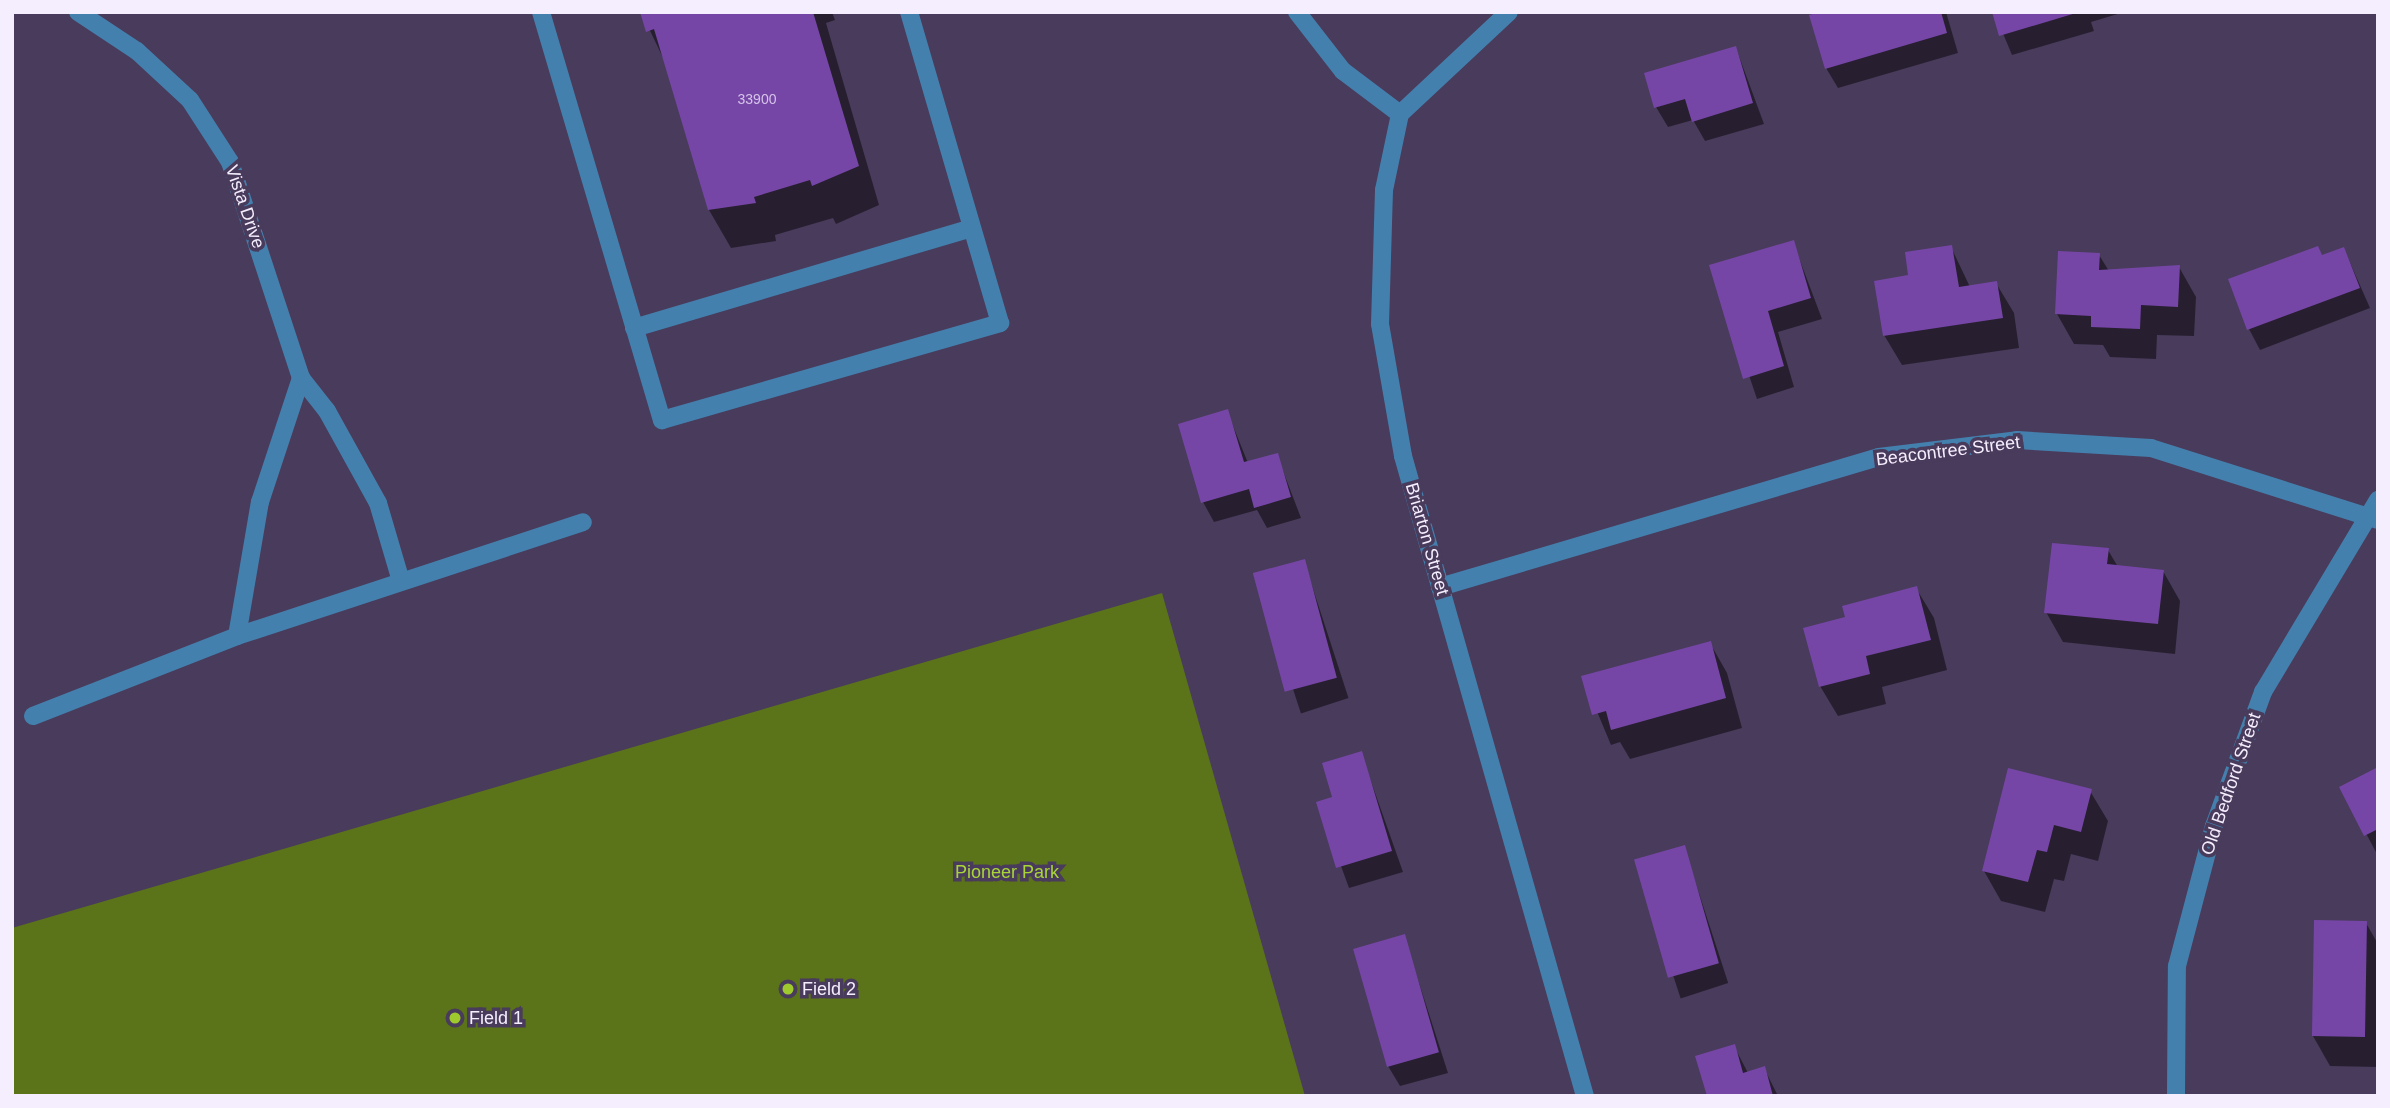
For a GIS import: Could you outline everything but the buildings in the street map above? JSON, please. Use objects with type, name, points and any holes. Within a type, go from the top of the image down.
[{"type":"street","name":"Vista Drive","points":[[78,12],[137,51],[190,100],[230,162],[301,379],[327,411],[378,503],[401,581]]},
{"type":"street","points":[[541,12],[662,420],[1000,323],[909,12]]},
{"type":"street","points":[[1297,12],[1343,71],[1400,114],[1509,12]]},
{"type":"street","name":"Briarton Street","points":[[1400,114],[1384,190],[1380,324],[1404,456],[1585,1096]]},
{"type":"street","points":[[634,328],[972,228]]},
{"type":"street","points":[[237,636],[260,502],[301,379]]},
{"type":"street","name":"Beacontree Street","points":[[1440,587],[1879,457],[2017,440],[2151,448],[2375,511]]},
{"type":"street","name":"Old Bedford Street","points":[[2176,1096],[2177,966],[2214,826],[2263,692],[2375,511]]},
{"type":"street","points":[[33,716],[237,636],[583,522]]},
{"type":"green space","name":"Pioneer Park","points":[[1162,593],[1305,1096],[12,1096],[12,928]]},
{"type":"place","name":"Field 2","points":[[788,989]]},
{"type":"place","name":"Field 1","points":[[455,1018]]}]
